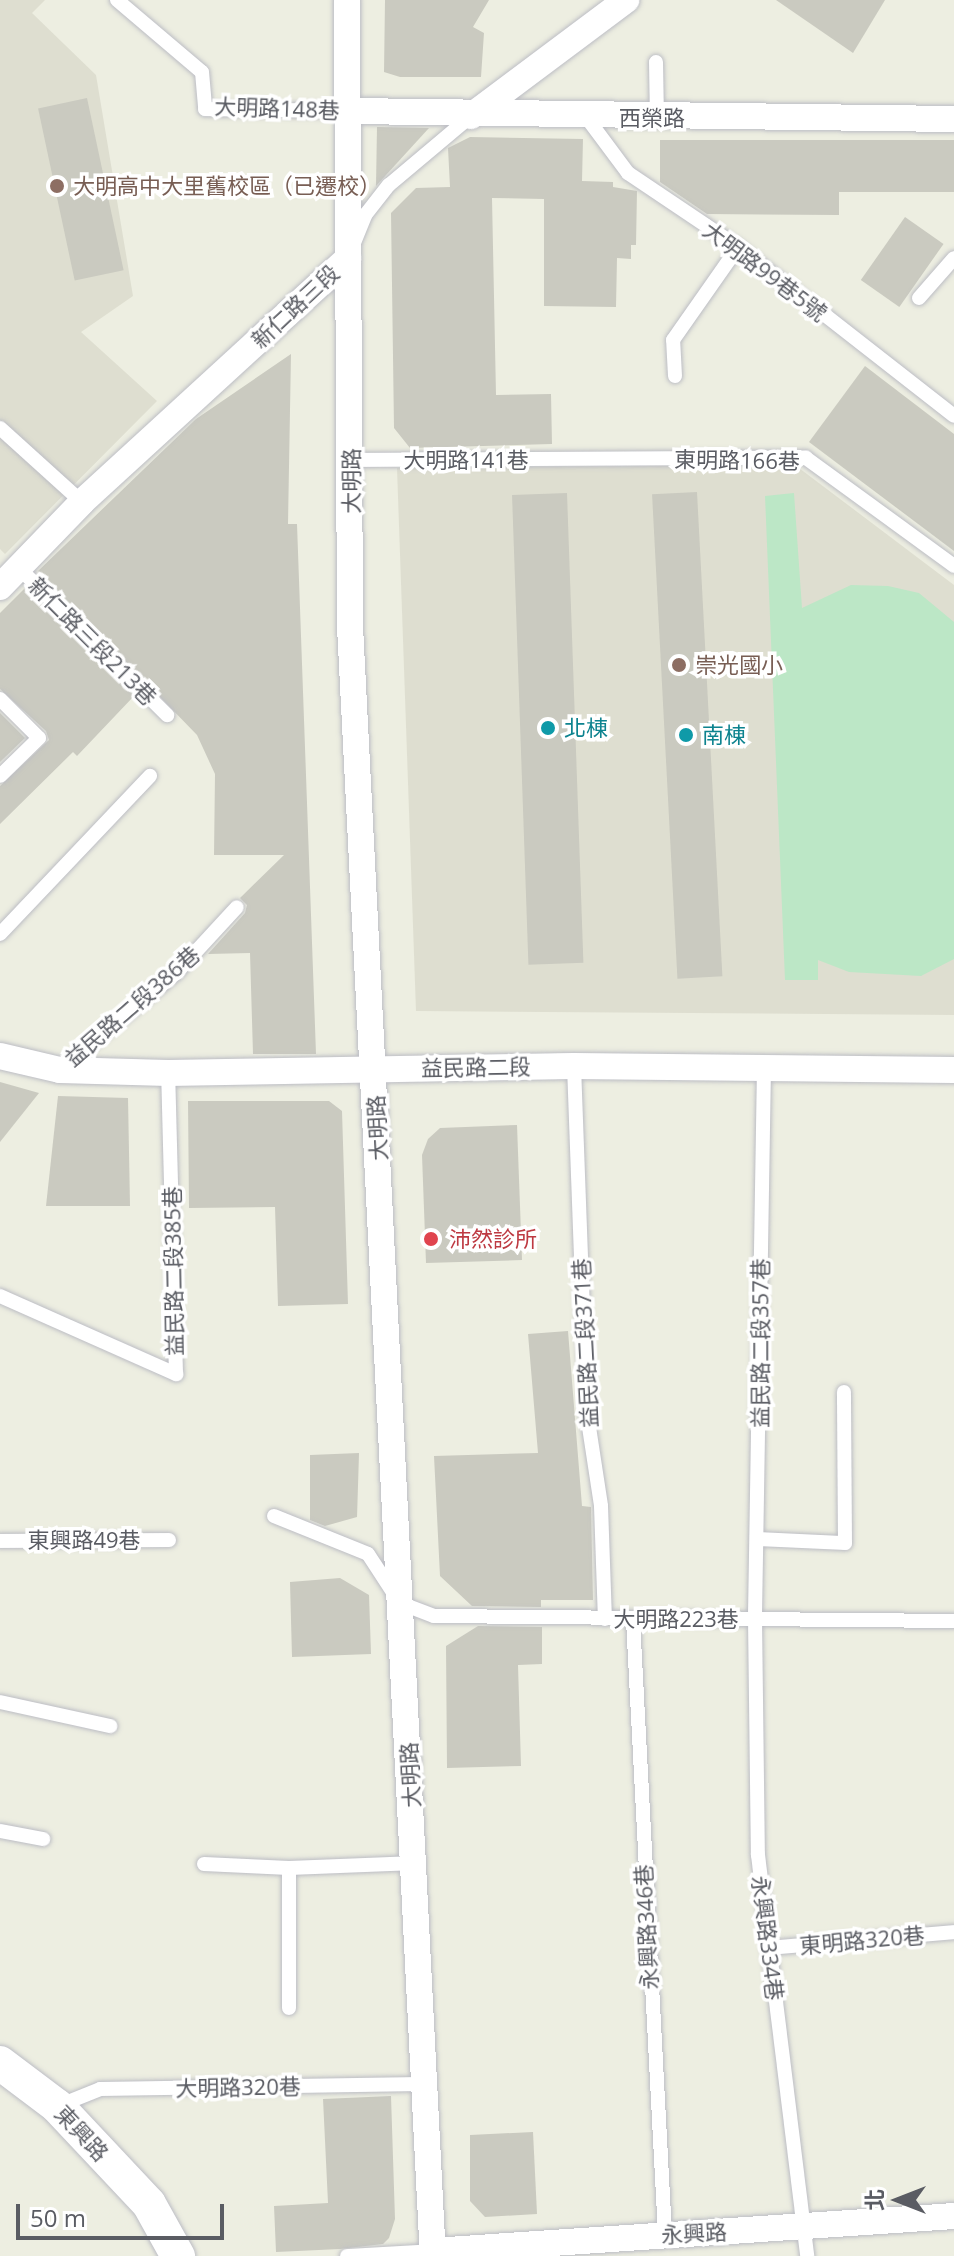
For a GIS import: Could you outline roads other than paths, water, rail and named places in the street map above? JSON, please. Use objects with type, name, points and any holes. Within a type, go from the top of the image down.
[{"type":"street","name":"大明路","points":[[347,0],[350,111],[350,626],[416,1863],[421,2084],[433,2253]]},
{"type":"street","name":"新仁路三段","points":[[471,116],[626,0]]},
{"type":"street","name":"西榮路","points":[[350,111],[587,118],[954,119]]},
{"type":"street","name":"新仁路三段","points":[[0,587],[82,502],[348,258]]},
{"type":"street","name":"益民路二段","points":[[0,1056],[60,1070],[168,1073],[574,1066],[954,1070]]},
{"type":"street","name":"東興路","points":[[0,2063],[57,2106],[149,2204],[178,2256]]},
{"type":"street","name":"永興路","points":[[433,2253],[665,2234],[806,2228],[954,2216]]},
{"type":"lane","name":"大明路148巷","points":[[117,0],[202,72],[205,109],[350,111]]},
{"type":"lane","points":[[656,62],[657,118]]},
{"type":"lane","name":"新仁路三段","points":[[348,258],[366,214],[389,185],[471,116]]},
{"type":"lane","name":"大明路99巷5號","points":[[587,118],[628,173],[738,247],[954,416]]},
{"type":"lane","points":[[675,376],[673,340],[738,247]]},
{"type":"lane","points":[[919,298],[954,258]]},
{"type":"lane","points":[[0,428],[82,502]]},
{"type":"lane","name":"東明路166巷","points":[[581,459],[806,458],[954,566]]},
{"type":"lane","name":"大明路141巷","points":[[351,460],[581,459]]},
{"type":"lane","name":"新仁路三段213巷","points":[[19,568],[167,715]]},
{"type":"lane","points":[[0,699],[39,738],[0,776]]},
{"type":"lane","points":[[0,934],[150,776]]},
{"type":"lane","name":"益民路二段386巷","points":[[60,1070],[177,972],[237,907]]},
{"type":"lane","name":"益民路二段371巷","points":[[574,1066],[587,1414],[601,1506],[605,1619]]},
{"type":"lane","name":"益民路二段357巷","points":[[755,1618],[759,1539],[764,1067]]},
{"type":"lane","name":"益民路二段385巷","points":[[0,1296],[176,1374],[168,1073]]},
{"type":"lane","points":[[759,1539],[845,1543],[844,1392]]},
{"type":"lane","points":[[274,1516],[368,1554],[400,1603]]},
{"type":"lane","name":"東興路49巷","points":[[0,1541],[169,1540]]},
{"type":"lane","name":"大明路223巷","points":[[400,1603],[434,1616],[954,1621]]},
{"type":"lane","name":"永興路334巷","points":[[755,1618],[758,1855],[806,2228],[807,2256]]},
{"type":"lane","name":"永興路346巷","points":[[633,1620],[665,2234]]},
{"type":"lane","points":[[0,1702],[110,1726]]},
{"type":"lane","points":[[0,1831],[43,1839]]},
{"type":"lane","points":[[204,1864],[289,1868],[416,1863]]},
{"type":"lane","points":[[289,1868],[289,2008]]},
{"type":"lane","name":"東明路320巷","points":[[769,1948],[954,1932]]},
{"type":"lane","name":"大明路320巷","points":[[57,2106],[100,2089],[421,2084]]},
{"type":"lane","points":[[347,2256],[433,2253]]},
{"type":"place","name":"大明高中大里舊校區（已遷校）","points":[[57,186]]},
{"type":"place","name":"崇光國小","points":[[679,665]]},
{"type":"place","name":"北棟","points":[[548,728]]},
{"type":"place","name":"南棟","points":[[686,735]]},
{"type":"place","name":"沛然診所","points":[[431,1239]]}]
